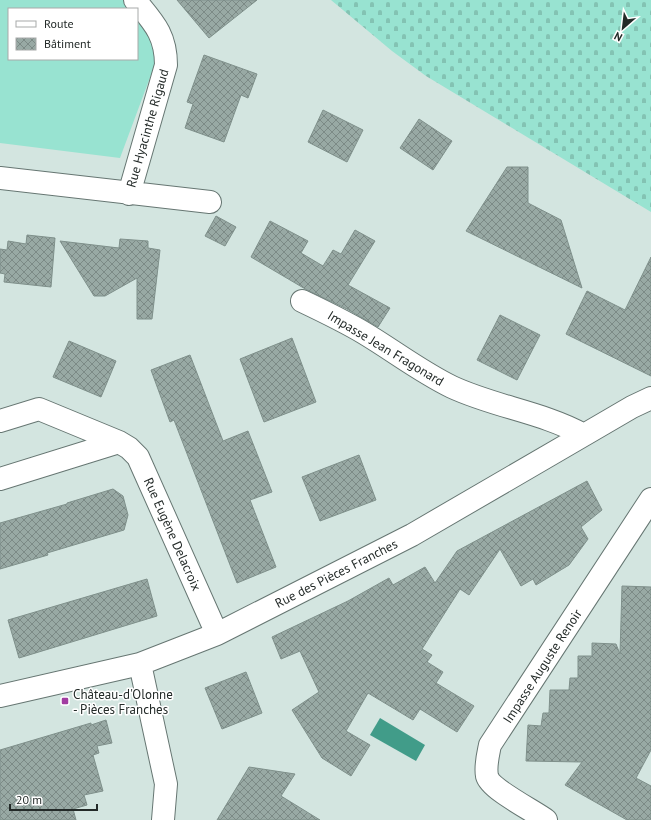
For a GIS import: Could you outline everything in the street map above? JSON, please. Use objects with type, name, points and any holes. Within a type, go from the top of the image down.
[{"type":"street","name":"Rue Hyacinthe Rigaud","points":[[129,194],[166,65],[166,51],[162,38],[156,26],[135,0]]},
{"type":"street","name":"Rue Hyacinthe Rigaud","points":[[0,178],[129,194],[210,202]]},
{"type":"street","name":"Impasse Jean Fragonard","points":[[302,301],[333,315],[365,333],[418,369],[453,387],[482,398],[561,423],[584,434]]},
{"type":"street","name":"Rue des Pièces Franches","points":[[0,696],[140,664],[217,634],[412,535],[584,434],[651,398]]},
{"type":"street","name":"Rue Eugène Delacroix","points":[[0,421],[39,409],[119,442],[129,448],[138,457],[217,634]]},
{"type":"street","points":[[0,479],[119,442]]},
{"type":"street","name":"Impasse Auguste Renoir","points":[[546,820],[494,786],[487,778],[486,764],[490,745],[651,499]]},
{"type":"street","points":[[140,664],[166,784],[163,820]]},
{"type":"green space","points":[[0,0],[123,0],[129,8],[8,8],[8,60],[138,60],[138,19],[158,48],[155,64],[120,158],[0,143]]},
{"type":"green space","points":[[331,0],[651,0],[651,212],[426,76],[392,51]]},
{"type":"shaded area","points":[[380,718],[425,745],[416,761],[370,735]]},
{"type":"building","points":[[177,0],[257,0],[209,38]]},
{"type":"building","points":[[204,55],[257,74],[248,98],[241,95],[224,142],[185,128],[193,104],[187,102]]},
{"type":"building","points":[[323,110],[363,130],[347,162],[308,142]]},
{"type":"building","points":[[419,119],[452,141],[433,170],[400,148]]},
{"type":"building","points":[[507,167],[528,167],[528,203],[561,220],[582,288],[466,231]]},
{"type":"building","points":[[216,216],[236,227],[225,246],[205,236]]},
{"type":"building","points":[[270,221],[308,241],[301,253],[323,266],[333,250],[341,254],[355,230],[375,241],[348,285],[390,308],[378,327],[347,309],[307,290],[251,257]]},
{"type":"building","points":[[27,235],[55,238],[51,287],[4,282],[5,274],[0,273],[0,249],[7,250],[8,241],[26,244]]},
{"type":"building","points":[[120,239],[148,241],[148,248],[160,250],[152,319],[137,319],[137,278],[105,296],[94,296],[60,241],[119,248]]},
{"type":"building","points":[[651,257],[651,376],[566,334],[587,291],[625,310]]},
{"type":"building","points":[[500,315],[540,335],[517,380],[477,360]]},
{"type":"building","points":[[292,338],[316,402],[264,422],[240,359]]},
{"type":"building","points":[[69,341],[116,361],[101,397],[53,377]]},
{"type":"building","points":[[190,355],[223,441],[248,431],[272,492],[250,500],[276,567],[237,583],[174,420],[170,422],[151,370]]},
{"type":"building","points":[[359,455],[376,500],[320,521],[302,477]]},
{"type":"building","points":[[587,481],[602,510],[581,527],[588,539],[569,565],[536,585],[533,579],[521,586],[500,549],[469,595],[460,589],[422,649],[432,655],[427,662],[443,672],[436,683],[474,706],[457,732],[420,709],[413,720],[368,693],[346,731],[370,745],[351,776],[322,758],[292,710],[319,692],[300,651],[281,659],[272,637],[348,601],[389,578],[393,585],[425,567],[435,583],[457,551]]},
{"type":"building","points":[[113,489],[123,496],[128,515],[124,530],[0,569],[0,523]]},
{"type":"building","points":[[147,579],[157,616],[19,658],[8,620]]},
{"type":"building","points":[[622,586],[651,587],[651,750],[636,778],[651,786],[651,820],[627,820],[565,785],[582,762],[526,761],[528,725],[541,726],[543,713],[549,713],[550,690],[569,690],[570,678],[578,678],[578,656],[592,656],[592,643],[616,644],[620,654]]},
{"type":"building","points":[[246,672],[262,713],[222,729],[205,688]]},
{"type":"building","points":[[106,720],[112,743],[97,746],[99,753],[93,755],[103,791],[84,795],[87,805],[73,809],[76,820],[0,820],[0,750]]},
{"type":"building","points":[[249,767],[295,774],[281,796],[320,820],[217,820]]},
{"type":"place","name":"Château-d'Olonne - Pièces Franches","points":[[65,701]]}]
